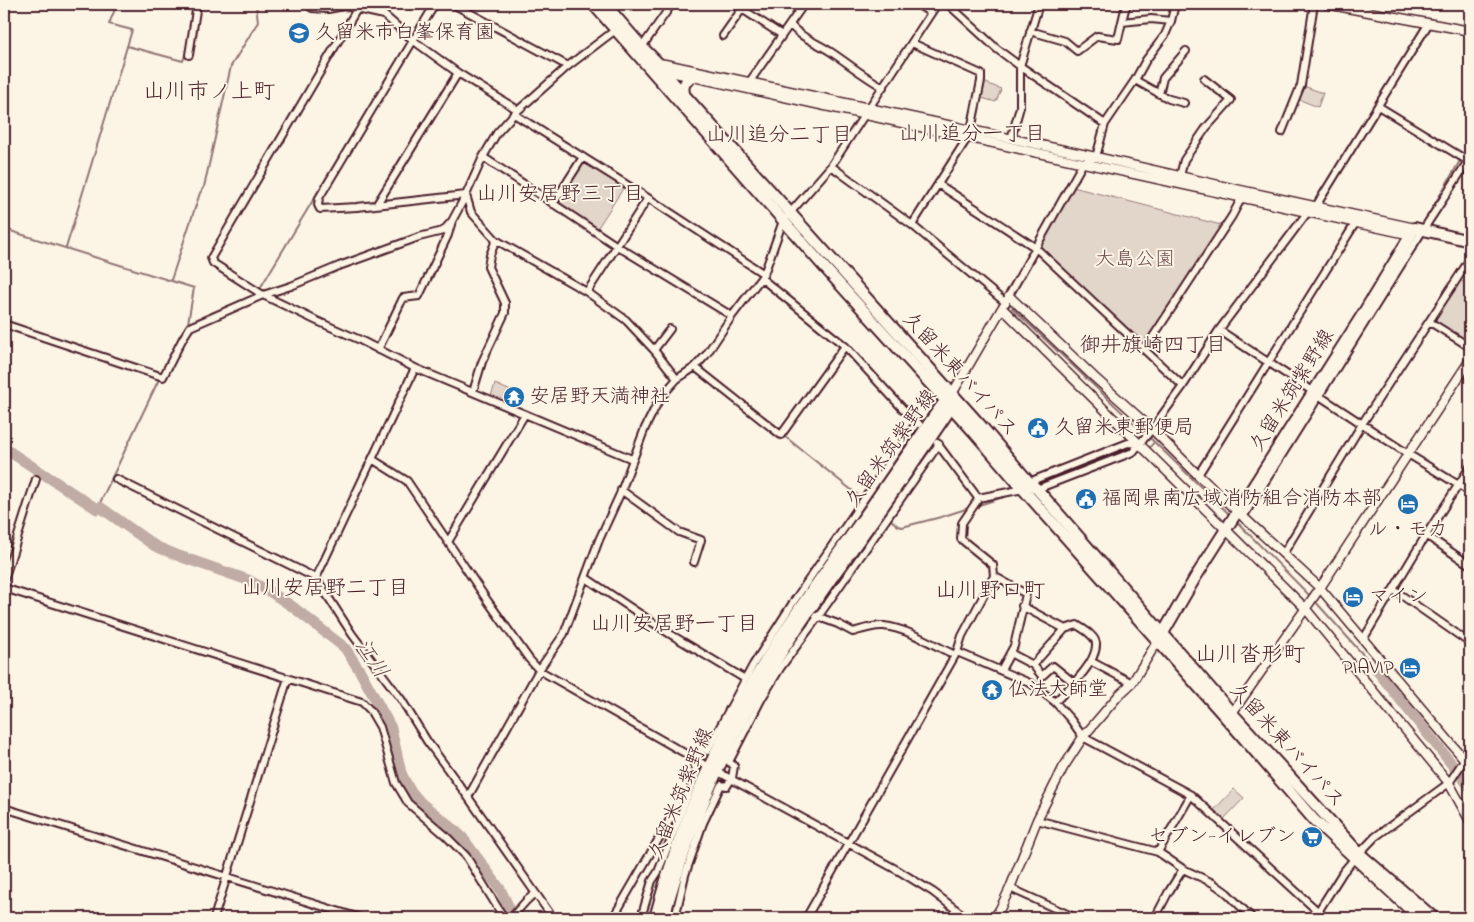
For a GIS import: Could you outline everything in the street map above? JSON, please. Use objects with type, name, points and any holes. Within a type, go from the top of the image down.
[{"type":"main road","name":"久留米東バイパス","points":[[593,4],[642,47],[655,68],[684,94],[786,217]]},
{"type":"main road","name":"久留米東バイパス","points":[[605,4],[619,26],[786,217],[950,401],[1163,633],[1357,856],[1419,918]]},
{"type":"main road","points":[[684,94],[684,84],[692,76]]},
{"type":"main road","points":[[1417,232],[1470,241]]},
{"type":"main road","points":[[1417,232],[1470,248]]},
{"type":"main road","name":"久留米筑紫野線","points":[[1157,642],[1227,528],[1241,514],[1316,394],[1361,317],[1417,232]]},
{"type":"main road","name":"久留米筑紫野線","points":[[655,918],[687,820],[755,678],[932,437],[950,401]]},
{"type":"main road","name":"久留米東バイパス","points":[[1030,486],[1157,642],[1235,728],[1314,820],[1434,918]]},
{"type":"main road","name":"久留米筑紫野線","points":[[664,918],[670,894],[713,769]]},
{"type":"street","points":[[189,55],[198,4]]},
{"type":"street","points":[[308,4],[312,8],[328,9],[344,6],[384,15],[414,41],[458,73],[648,198],[762,276],[845,346],[932,437],[978,498],[978,502],[962,523],[961,539],[993,566],[994,576],[962,636],[956,654],[806,918]]},
{"type":"street","points":[[435,4],[318,198],[318,205],[320,210],[466,195]]},
{"type":"street","points":[[453,4],[568,66]]},
{"type":"street","points":[[642,47],[672,4]]},
{"type":"street","points":[[747,85],[804,4]]},
{"type":"street","points":[[917,4],[932,13]]},
{"type":"street","points":[[468,797],[539,670],[564,634],[599,540],[645,428],[660,398],[677,379],[695,368],[706,356],[732,316],[762,276],[786,217],[831,166],[937,4]]},
{"type":"street","points":[[948,4],[997,49],[1105,124]]},
{"type":"street","points":[[1011,139],[1020,107],[1020,66],[1039,4]]},
{"type":"street","points":[[1030,31],[1065,41],[1077,51],[1097,36],[1118,39],[1125,9],[1128,4]]},
{"type":"street","points":[[950,401],[1083,163],[1096,157],[1105,124],[1165,34],[1171,21],[1175,4]]},
{"type":"street","points":[[1282,132],[1301,85],[1314,4]]},
{"type":"street","points":[[1326,4],[1470,31]]},
{"type":"street","points":[[358,9],[211,258],[213,263],[263,295],[415,368],[632,459]]},
{"type":"street","points":[[723,36],[742,9],[782,35]]},
{"type":"street","points":[[1122,22],[1151,19],[1171,21]]},
{"type":"street","points":[[978,498],[1030,486],[1133,452],[1183,386],[1219,330],[1307,212],[1316,206],[1429,23]]},
{"type":"street","points":[[790,24],[794,30],[831,52],[883,88]]},
{"type":"street","points":[[4,324],[163,377],[190,327],[263,295],[292,286],[339,266],[419,237],[443,231],[452,220],[466,195],[483,157],[497,133],[516,112],[568,66],[619,26]]},
{"type":"street","points":[[912,43],[981,74],[980,89],[970,134],[912,225]]},
{"type":"street","points":[[1159,94],[1163,78],[1186,51]]},
{"type":"street","points":[[655,68],[747,85],[867,111],[970,134],[1083,163],[1307,212],[1417,232],[1469,160],[1378,106]]},
{"type":"street","points":[[655,68],[747,85]]},
{"type":"street","points":[[377,204],[458,73]]},
{"type":"street","points":[[1180,176],[1184,160],[1206,128],[1230,100],[1204,79]]},
{"type":"street","points":[[1135,80],[1168,99],[1184,103]]},
{"type":"street","points":[[970,134],[1011,139],[1096,157],[1316,206],[1358,220]]},
{"type":"street","points":[[553,204],[584,156]]},
{"type":"street","points":[[483,157],[617,246],[732,316]]},
{"type":"street","points":[[831,166],[912,225],[1006,302],[1152,429],[1198,475],[1320,588],[1468,763]]},
{"type":"street","points":[[938,184],[1036,248],[1183,386]]},
{"type":"street","points":[[466,195],[472,212],[496,240],[586,292],[626,320],[654,350],[677,379]]},
{"type":"street","points":[[586,292],[648,198]]},
{"type":"street","points":[[1145,349],[1242,198]]},
{"type":"street","points":[[378,350],[403,298],[419,296],[448,235],[452,220]]},
{"type":"street","points":[[1198,475],[1358,220]]},
{"type":"street","points":[[473,392],[482,362],[505,313],[505,302],[488,267],[496,240]]},
{"type":"street","points":[[1283,554],[1362,424],[1470,259]]},
{"type":"street","points":[[1006,302],[1139,444],[1227,528],[1305,608],[1449,783],[1470,821]]},
{"type":"street","points":[[1430,322],[1470,347]]},
{"type":"street","points":[[654,350],[670,329]]},
{"type":"street","points":[[1219,330],[1408,454],[1470,492]]},
{"type":"street","points":[[695,368],[781,435],[845,346]]},
{"type":"street","points":[[1232,713],[1320,588],[1470,360]]},
{"type":"street","points":[[316,578],[415,368]]},
{"type":"street","points":[[448,542],[525,414]]},
{"type":"street","points":[[675,918],[685,875],[703,823],[721,785],[727,786],[732,778],[734,766],[729,762],[762,698],[781,667],[805,609],[917,422]]},
{"type":"street","points":[[640,918],[652,881],[658,872],[697,772],[694,764],[696,759],[702,748],[707,751],[752,665],[805,609],[932,437]]},
{"type":"street","points":[[1030,486],[1128,443],[1139,444]]},
{"type":"street","points":[[372,459],[407,481],[487,600],[529,660],[539,670],[713,769],[900,871],[967,918]]},
{"type":"street","points":[[1364,638],[1426,535],[1470,467]]},
{"type":"street","points":[[4,580],[36,479]]},
{"type":"street","points":[[116,479],[316,578],[352,634],[401,700],[427,741],[553,918]]},
{"type":"street","points":[[621,490],[679,532],[701,540],[694,562]]},
{"type":"street","points":[[1426,535],[1470,565]]},
{"type":"street","points":[[994,576],[1026,594],[1014,646],[1001,670]]},
{"type":"street","points":[[586,578],[670,634],[746,679]]},
{"type":"street","points":[[4,588],[362,702],[370,710],[380,727],[396,783],[408,803],[466,856],[504,918]]},
{"type":"street","points":[[1394,590],[1470,643]]},
{"type":"street","points":[[1022,606],[1065,630]]},
{"type":"street","points":[[805,609],[853,632],[883,626],[903,631],[1032,684],[1055,702],[1083,737],[1191,795],[1316,915],[1324,918]]},
{"type":"street","points":[[1033,665],[1065,630],[1077,625],[1094,638],[1096,644],[1092,662],[1055,702]]},
{"type":"street","points":[[994,918],[1010,888],[1036,820],[1063,768],[1083,737],[1119,695],[1132,683],[1157,642]]},
{"type":"street","points":[[1010,653],[1033,665],[1042,676],[1053,666],[1073,682]]},
{"type":"street","points":[[1092,662],[1132,683]]},
{"type":"street","points":[[214,918],[288,678]]},
{"type":"street","points":[[1316,915],[1343,872],[1357,856],[1375,837],[1449,783],[1468,763],[1470,751]]},
{"type":"street","points":[[1158,852],[1191,795]]},
{"type":"street","points":[[4,808],[360,918]]},
{"type":"street","points":[[613,918],[672,816],[680,814]]},
{"type":"street","points":[[1036,820],[1158,852],[1183,869],[1213,883],[1227,893],[1252,918]]},
{"type":"street","points":[[1155,918],[1183,869]]},
{"type":"street","points":[[1010,888],[1076,918]]},
{"type":"street","points":[[511,918],[535,894]]},
{"type":"green space","points":[[981,81],[1001,89],[996,102],[978,97]]},
{"type":"green space","points":[[1301,85],[1323,93],[1318,107],[1295,98]]},
{"type":"green space","points":[[583,157],[626,184],[595,232],[553,204]]},
{"type":"green space","name":"大島公園","points":[[1069,186],[1225,226],[1145,349],[1133,340],[1122,323],[1036,248]]},
{"type":"green space","points":[[1460,280],[1470,286],[1470,343],[1436,322]]},
{"type":"green space","points":[[495,384],[511,391],[506,406],[490,399]]},
{"type":"green space","points":[[1234,789],[1244,798],[1222,821],[1212,812]]},
{"type":"waterway","points":[[66,248],[132,30],[109,24],[117,4]]},
{"type":"waterway","points":[[171,280],[200,193],[204,187],[231,66],[258,22],[256,4]]},
{"type":"waterway","points":[[259,290],[431,4]]},
{"type":"waterway","points":[[127,46],[183,61],[187,49]]},
{"type":"waterway","points":[[1464,155],[1470,147]]},
{"type":"waterway","points":[[1422,226],[1461,159]]},
{"type":"waterway","points":[[4,229],[194,288],[188,323],[256,294]]},
{"type":"waterway","points":[[1012,308],[1145,434]]},
{"type":"waterway","points":[[182,335],[188,323]]},
{"type":"waterway","points":[[162,372],[167,363]]},
{"type":"waterway","points":[[97,509],[160,377]]},
{"type":"waterway","points":[[783,435],[859,496]]},
{"type":"waterway","points":[[1149,437],[1230,515]]},
{"type":"waterway","points":[[1147,448],[1154,442]]},
{"type":"waterway","name":"江川","points":[[4,448],[97,509],[100,507],[155,546],[248,580],[269,591],[293,607],[345,648],[360,671],[391,728],[401,773],[409,789],[421,803],[462,837],[500,889],[514,918]]},
{"type":"waterway","points":[[976,506],[1010,495]]},
{"type":"waterway","points":[[891,520],[902,527],[969,508]]},
{"type":"waterway","points":[[1235,520],[1311,597]]},
{"type":"waterway","points":[[1314,600],[1376,669]]},
{"type":"waterway","points":[[1376,669],[1470,787]]},
{"type":"waterway","points":[[1460,774],[1465,765]]},
{"type":"place","name":"久留米市白峯保育園","points":[[299,33]]},
{"type":"place","name":"安居野天満神社","points":[[514,397]]},
{"type":"place","name":"久留米東郵便局","points":[[1038,428]]},
{"type":"place","name":"福岡県南広域消防組合消防本部","points":[[1086,499]]},
{"type":"place","name":"ル・モカ","points":[[1408,504]]},
{"type":"place","name":"マイン","points":[[1353,597]]},
{"type":"place","name":"PIAVIP","points":[[1410,668]]},
{"type":"place","name":"仏法大師堂","points":[[992,690]]},
{"type":"place","name":"セブン-イレブン","points":[[1312,837]]},
{"type":"district","name":"山川市ノ上町","points":[[209,93]]},
{"type":"district","name":"山川追分一丁目","points":[[972,135]]},
{"type":"district","name":"山川追分二丁目","points":[[779,136]]},
{"type":"district","name":"山川安居野三丁目","points":[[560,195]]},
{"type":"district","name":"御井旗崎四丁目","points":[[1153,346]]},
{"type":"district","name":"山川安居野二丁目","points":[[325,589]]},
{"type":"district","name":"山川野口町","points":[[990,592]]},
{"type":"district","name":"山川安居野一丁目","points":[[674,625]]},
{"type":"district","name":"山川沓形町","points":[[1250,656]]}]
